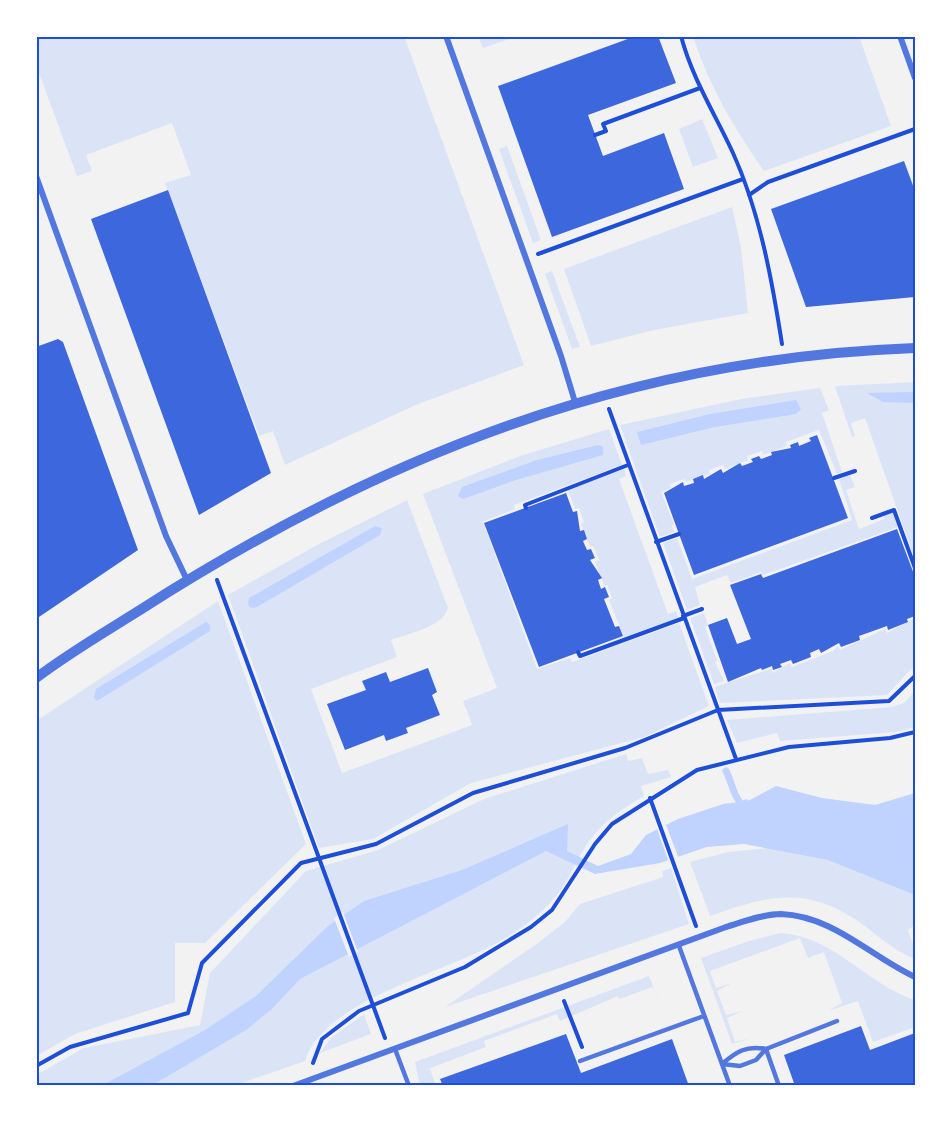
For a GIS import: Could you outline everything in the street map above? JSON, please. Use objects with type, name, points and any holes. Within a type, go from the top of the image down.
[{"type":"street","points":[[446,36],[575,402]]},
{"type":"street","points":[[900,36],[915,78]]},
{"type":"street","points":[[36,176],[166,536],[187,580]]},
{"type":"street","points":[[36,678],[187,580],[325,502],[402,465],[467,438],[575,402],[687,375],[837,351],[915,348]]},
{"type":"street","points":[[293,1086],[752,919],[779,914],[809,918],[838,930],[892,966],[915,977]]},
{"type":"lane","points":[[679,946],[729,1086]]},
{"type":"lane","points":[[583,1060],[704,1016]]},
{"type":"lane","points":[[722,1064],[735,1053],[751,1046],[766,1048],[837,1021]]},
{"type":"lane","points":[[722,1064],[740,1066],[756,1060],[766,1048]]},
{"type":"lane","points":[[766,1048],[779,1086]]},
{"type":"lane","points":[[393,1050],[409,1086]]},
{"type":"path","points":[[681,36],[688,62],[733,154],[749,195],[768,265],[784,359]]},
{"type":"path","points":[[595,135],[606,131],[603,124],[700,88]]},
{"type":"path","points":[[749,195],[768,182],[915,129]]},
{"type":"path","points":[[526,258],[743,179]]},
{"type":"path","points":[[604,394],[736,759]]},
{"type":"path","points":[[526,507],[525,505],[628,465]]},
{"type":"path","points":[[834,478],[855,471]]},
{"type":"path","points":[[872,518],[894,510],[914,569]]},
{"type":"path","points":[[656,542],[679,534]]},
{"type":"path","points":[[211,566],[372,1003],[393,1050]]},
{"type":"path","points":[[579,652],[580,656],[702,609]]},
{"type":"path","points":[[36,1066],[70,1047],[188,1013],[202,963],[301,863],[376,844],[491,786],[625,748],[718,710],[889,701],[915,676]]},
{"type":"path","points":[[309,1081],[311,1066],[322,1039],[372,1003],[465,967],[510,942],[552,910],[612,824],[697,770],[789,747],[890,738],[915,732]]},
{"type":"path","points":[[650,798],[700,938]]},
{"type":"path","points":[[566,1005],[583,1060]]},
{"type":"shaded area","points":[[36,36],[404,36],[524,365],[418,404],[285,465],[273,431],[259,436],[165,183],[191,175],[172,123],[86,155],[92,171],[77,176],[36,65]]},
{"type":"shaded area","points":[[478,36],[518,36],[483,48]]},
{"type":"shaded area","points":[[693,36],[859,36],[891,126],[764,171],[723,106]]},
{"type":"shaded area","points":[[702,119],[718,158],[693,167],[679,129]]},
{"type":"shaded area","points":[[507,146],[541,240],[533,243],[499,149]]},
{"type":"shaded area","points":[[732,207],[741,247],[748,313],[654,330],[591,346],[564,269]]},
{"type":"shaded area","points":[[552,271],[580,347],[572,349],[545,274]]},
{"type":"shaded area","points":[[915,382],[915,560],[865,418],[851,423],[855,436],[852,437],[835,386]]},
{"type":"shaded area","points":[[820,388],[829,410],[822,413],[842,472],[837,474],[819,430],[786,442],[787,446],[763,455],[762,451],[747,456],[748,460],[725,469],[723,465],[709,470],[710,474],[686,482],[684,479],[670,484],[671,488],[661,492],[674,524],[672,526],[674,532],[660,537],[620,425],[741,399]]},
{"type":"shaded area","points":[[609,429],[622,465],[514,505],[515,509],[476,524],[483,522],[537,669],[570,658],[572,662],[679,623],[709,706],[644,737],[471,783],[373,839],[319,848],[228,595],[317,545],[407,500],[448,608],[445,615],[424,629],[391,640],[397,657],[311,689],[342,773],[472,725],[463,701],[497,688],[423,494],[520,456]]},
{"type":"shaded area","points":[[624,469],[626,476],[619,479],[668,614],[676,611],[678,618],[624,637],[609,600],[612,598],[607,585],[604,586],[595,562],[599,560],[593,546],[590,547],[581,524],[584,522],[579,508],[575,509],[568,490]]},
{"type":"shaded area","points":[[850,475],[855,487],[846,490],[859,529],[893,513],[898,527],[763,575],[761,572],[731,583],[727,575],[695,587],[700,605],[687,610],[663,543],[677,538],[692,579],[852,520],[839,479]]},
{"type":"shaded area","points":[[218,601],[306,844],[205,943],[175,943],[175,1002],[75,1034],[36,1056],[36,721]]},
{"type":"shaded area","points":[[704,613],[708,625],[705,627],[717,661],[715,662],[724,681],[714,684],[690,618]]},
{"type":"shaded area","points":[[915,618],[915,665],[887,695],[720,703],[715,687],[771,669],[773,673],[790,663],[792,667],[833,651],[838,646],[840,650],[885,629],[887,633]]},
{"type":"shaded area","points":[[915,691],[915,727],[896,732],[780,741],[777,733],[737,743],[727,720],[892,707],[904,703]]},
{"type":"shaded area","points":[[626,754],[628,761],[642,758],[648,774],[668,770],[671,777],[641,786],[644,796],[617,813],[599,829],[586,846],[566,882],[544,910],[495,944],[359,1005],[335,1022],[316,1040],[305,1061],[233,1086],[36,1086],[36,1075],[84,1048],[200,1025],[210,973],[306,871],[378,850],[484,799]]},
{"type":"shaded area","points":[[801,845],[915,887],[915,925],[908,930],[915,950],[915,959],[892,947],[858,921],[838,910],[820,902],[802,898],[768,899],[710,916],[690,862],[728,852]]},
{"type":"shaded area","points":[[671,868],[689,924],[445,1007],[535,945],[565,922],[580,904],[663,877],[662,871]]},
{"type":"shaded area","points":[[780,933],[817,942],[897,993],[915,1000],[915,1027],[873,1042],[858,1001],[828,1011],[842,1003],[824,952],[808,958],[800,938],[710,971],[716,988],[732,983],[717,991],[726,1015],[743,1011],[727,1018],[735,1042],[752,1038],[732,1044],[701,958]]},
{"type":"shaded area","points":[[649,976],[660,1003],[653,987],[619,999],[618,996],[560,1021],[557,1014],[484,1041],[486,1047],[420,1072],[430,1069],[436,1086],[420,1086],[415,1062]]},
{"type":"shaded area","points":[[364,1014],[371,1034],[320,1053],[331,1038]]},
{"type":"water","points":[[915,392],[915,403],[883,402],[867,393]]},
{"type":"water","points":[[796,400],[801,409],[796,414],[715,427],[641,445],[637,432],[710,414]]},
{"type":"water","points":[[598,445],[603,447],[603,455],[516,480],[463,499],[458,496],[462,487],[537,460]]},
{"type":"water","points":[[375,526],[382,528],[380,535],[257,607],[251,608],[248,605],[249,598]]},
{"type":"water","points":[[206,622],[210,625],[210,631],[97,701],[94,698],[96,689]]},
{"type":"water","points":[[776,786],[822,798],[875,805],[915,793],[915,895],[828,860],[744,844],[707,847],[660,863],[595,874],[546,851],[300,979],[272,1009],[246,1030],[151,1086],[101,1086],[205,1030],[256,996],[328,926],[364,901],[462,870],[568,824],[567,851],[598,866],[631,854],[646,835],[678,819],[723,804],[748,801]]},
{"type":"pier","points":[[665,822],[679,859],[669,863],[656,826]]},
{"type":"pier","points":[[343,912],[358,952],[349,957],[334,918]]},
{"type":"building","points":[[636,36],[658,36],[676,83],[588,115],[603,156],[664,133],[684,189],[552,237],[498,86]]},
{"type":"building","points":[[904,161],[915,191],[915,297],[806,307],[771,209]]},
{"type":"building","points":[[168,190],[271,473],[199,515],[91,219]]},
{"type":"building","points":[[58,339],[63,342],[138,550],[36,619],[36,347]]},
{"type":"building","points":[[817,435],[848,518],[694,575],[664,493],[683,482],[684,486],[694,483],[693,479],[703,475],[704,479],[721,469],[723,473],[740,463],[742,466],[753,462],[751,459],[759,456],[761,459],[772,455],[771,452],[791,448],[790,445],[798,442],[799,446],[811,441],[809,438]]},
{"type":"building","points":[[566,493],[573,512],[577,511],[580,531],[584,530],[587,539],[583,541],[587,550],[591,549],[595,558],[590,560],[602,578],[598,580],[601,589],[605,587],[609,597],[604,599],[615,627],[619,626],[623,636],[539,667],[484,523]]},
{"type":"building","points":[[897,529],[915,577],[915,616],[907,619],[908,622],[888,630],[887,626],[859,636],[860,640],[841,647],[839,643],[821,653],[819,649],[810,653],[811,657],[793,664],[791,660],[780,664],[782,667],[773,670],[772,666],[762,670],[761,668],[728,682],[708,625],[727,618],[737,644],[751,639],[730,585],[761,574],[763,578]]},
{"type":"building","points":[[428,668],[437,692],[432,695],[440,715],[406,728],[408,733],[386,741],[384,735],[345,750],[327,704],[366,690],[362,681],[386,672],[390,682]]},
{"type":"building","points":[[861,1026],[870,1050],[915,1033],[915,1083],[906,1086],[795,1086],[784,1055]]},
{"type":"building","points":[[566,1034],[581,1073],[672,1039],[689,1086],[443,1086],[440,1079]]},
{"type":"waterway","points":[[726,771],[739,801],[742,805],[746,803]]}]
